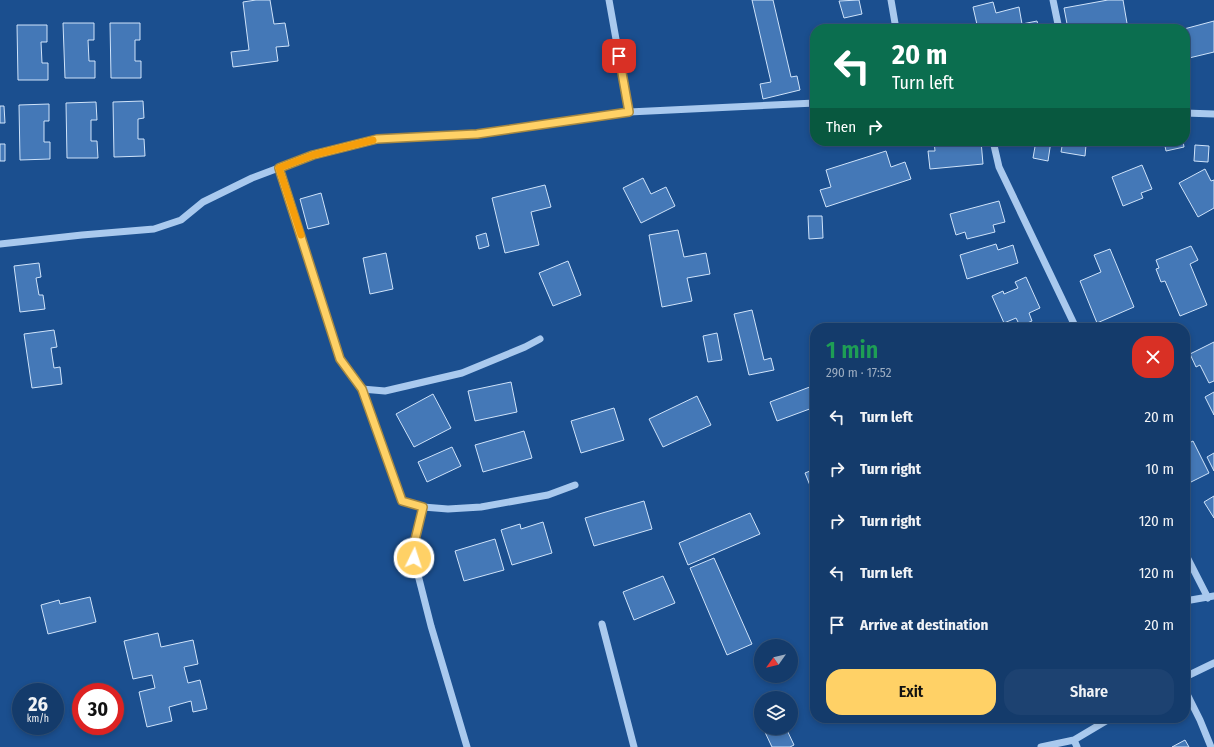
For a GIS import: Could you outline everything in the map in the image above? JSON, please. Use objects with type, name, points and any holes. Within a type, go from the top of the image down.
[{"type":"street","points":[[609,0],[629,112]]},
{"type":"street","points":[[891,0],[895,24]]},
{"type":"street","points":[[1053,0],[1058,24]]},
{"type":"street","points":[[0,244],[82,234],[154,229],[181,220],[203,202],[252,178],[313,155],[377,139],[477,134],[629,112],[810,103]]},
{"type":"street","points":[[1190,113],[1214,114]]},
{"type":"street","points":[[994,146],[999,166],[1074,323]]},
{"type":"street","points":[[279,168],[340,359],[362,389],[402,501],[423,507],[448,509],[481,507],[548,495],[575,485]]},
{"type":"street","points":[[362,389],[385,391],[462,373],[525,347],[540,339]]},
{"type":"street","points":[[423,507],[413,548],[416,567],[431,626],[467,747]]},
{"type":"street","points":[[1190,561],[1211,597],[1190,600]]},
{"type":"street","points":[[602,624],[634,747]]},
{"type":"street","points":[[1190,675],[1214,663]]},
{"type":"street","points":[[1190,700],[1211,747]]},
{"type":"street","points":[[1041,747],[1074,740],[1103,723]]},
{"type":"street","points":[[1074,740],[1077,747]]},
{"type":"building","points":[[270,0],[274,24],[285,23],[289,46],[276,47],[278,61],[233,67],[231,52],[249,50],[243,2]]},
{"type":"building","points":[[752,0],[773,0],[791,77],[797,76],[800,90],[763,99],[760,84],[771,82]]},
{"type":"building","points":[[859,0],[862,14],[844,18],[839,1]]},
{"type":"building","points":[[1108,0],[1123,0],[1127,24],[1067,24],[1064,8]]},
{"type":"building","points":[[993,2],[996,13],[1019,7],[1022,24],[977,24],[973,7]]},
{"type":"building","points":[[1037,21],[1038,24],[1022,24]]},
{"type":"building","points":[[1214,21],[1214,52],[1190,58],[1190,27]]},
{"type":"building","points":[[63,23],[94,23],[94,40],[88,40],[89,61],[95,61],[95,78],[65,78]]},
{"type":"building","points":[[110,23],[140,23],[140,40],[135,40],[135,61],[141,61],[141,78],[111,78]]},
{"type":"building","points":[[17,25],[47,25],[47,42],[41,42],[42,63],[48,63],[48,80],[18,80]]},
{"type":"building","points":[[143,101],[144,118],[138,119],[138,139],[144,139],[145,156],[114,157],[113,102]]},
{"type":"building","points":[[96,102],[97,120],[91,120],[91,141],[97,141],[98,158],[67,158],[66,103]]},
{"type":"building","points":[[49,104],[49,121],[44,121],[44,142],[50,142],[50,159],[20,160],[19,105]]},
{"type":"building","points":[[0,106],[4,106],[5,123],[0,123]]},
{"type":"building","points":[[0,144],[5,144],[5,161],[0,161]]},
{"type":"building","points":[[1195,145],[1209,146],[1208,162],[1194,161]]},
{"type":"building","points":[[934,146],[981,146],[983,164],[930,169],[928,151],[935,151]]},
{"type":"building","points":[[1035,146],[1050,146],[1048,161],[1033,158]]},
{"type":"building","points":[[1062,146],[1086,146],[1085,156],[1061,152]]},
{"type":"building","points":[[1165,146],[1184,146],[1184,147],[1166,151]]},
{"type":"building","points":[[886,151],[891,167],[905,162],[911,179],[826,207],[820,190],[831,187],[826,170]]},
{"type":"building","points":[[1142,165],[1152,189],[1141,193],[1143,198],[1123,206],[1112,177]]},
{"type":"building","points":[[1205,169],[1211,181],[1214,180],[1214,208],[1198,217],[1179,183]]},
{"type":"building","points":[[643,178],[651,194],[666,187],[675,206],[641,223],[623,188]]},
{"type":"building","points":[[545,185],[551,207],[531,212],[539,245],[505,253],[492,198]]},
{"type":"building","points":[[321,193],[329,224],[308,229],[300,199]]},
{"type":"building","points":[[999,201],[1005,222],[993,225],[995,232],[967,239],[965,232],[956,235],[950,214]]},
{"type":"building","points":[[808,216],[822,216],[823,238],[809,239]]},
{"type":"building","points":[[678,230],[684,257],[706,253],[710,274],[687,278],[692,301],[662,307],[649,235]]},
{"type":"building","points":[[486,233],[489,246],[479,249],[476,236]]},
{"type":"building","points":[[996,244],[998,250],[1013,245],[1018,263],[967,279],[960,255]]},
{"type":"building","points":[[1191,246],[1198,260],[1190,264],[1207,305],[1180,316],[1165,281],[1161,282],[1156,269],[1159,268],[1156,260]]},
{"type":"building","points":[[1110,249],[1134,307],[1097,323],[1080,281],[1101,272],[1094,255]]},
{"type":"building","points":[[386,253],[393,289],[370,294],[363,258]]},
{"type":"building","points":[[568,261],[581,295],[553,306],[539,273]]},
{"type":"building","points":[[39,263],[41,277],[36,278],[39,295],[43,295],[45,309],[20,312],[14,266]]},
{"type":"building","points":[[1026,277],[1040,308],[1029,313],[1032,321],[1027,323],[1018,323],[1016,318],[1004,323],[992,296],[1003,291],[1004,294],[1018,288],[1015,282]]},
{"type":"building","points":[[752,310],[764,360],[771,358],[774,370],[749,375],[734,314]]},
{"type":"building","points":[[54,330],[57,347],[51,348],[54,368],[60,367],[62,384],[32,388],[24,334]]},
{"type":"building","points":[[717,333],[722,360],[708,362],[703,336]]},
{"type":"building","points":[[1214,342],[1214,381],[1209,383],[1200,365],[1196,367],[1190,354]]},
{"type":"building","points":[[511,382],[517,412],[475,421],[468,391]]},
{"type":"building","points":[[810,387],[810,409],[777,421],[770,402]]},
{"type":"building","points":[[1214,392],[1214,415],[1205,397]]},
{"type":"building","points":[[433,394],[451,428],[414,447],[396,414]]},
{"type":"building","points":[[697,396],[711,425],[663,447],[649,419]]},
{"type":"building","points":[[614,408],[624,440],[581,453],[571,421]]},
{"type":"building","points":[[524,431],[532,458],[483,472],[475,445]]},
{"type":"building","points":[[1193,441],[1209,473],[1190,482],[1190,442]]},
{"type":"building","points":[[452,447],[461,466],[427,482],[418,462]]},
{"type":"building","points":[[1214,453],[1214,471],[1207,457]]},
{"type":"building","points":[[810,471],[810,486],[805,473]]},
{"type":"building","points":[[1214,496],[1214,518],[1204,502]]},
{"type":"building","points":[[644,501],[652,529],[594,546],[585,518]]},
{"type":"building","points":[[750,513],[760,534],[688,565],[679,543]]},
{"type":"building","points":[[543,522],[552,553],[512,565],[501,530],[520,524],[521,529]]},
{"type":"building","points":[[495,539],[504,570],[464,581],[455,551]]},
{"type":"building","points":[[714,558],[752,644],[727,655],[690,568]]},
{"type":"building","points":[[663,576],[675,603],[634,620],[623,592]]},
{"type":"building","points":[[90,597],[96,622],[48,634],[41,605],[59,600],[60,604]]},
{"type":"building","points":[[158,633],[161,647],[193,640],[198,664],[184,667],[188,683],[200,680],[207,709],[193,712],[191,701],[169,707],[172,721],[147,727],[139,692],[155,688],[152,675],[133,679],[124,641]]},
{"type":"building","points":[[766,735],[789,735],[794,745],[790,747],[772,747]]},
{"type":"building","points":[[1185,740],[1189,747],[1172,747]]},
{"type":"slow traffic","points":[[301,235],[279,168],[313,155],[373,140]]},
{"type":"route","points":[[414,558],[413,548],[423,507],[402,501],[362,389],[340,359],[279,168],[313,155],[377,139],[477,134],[629,112],[619,56]]}]
